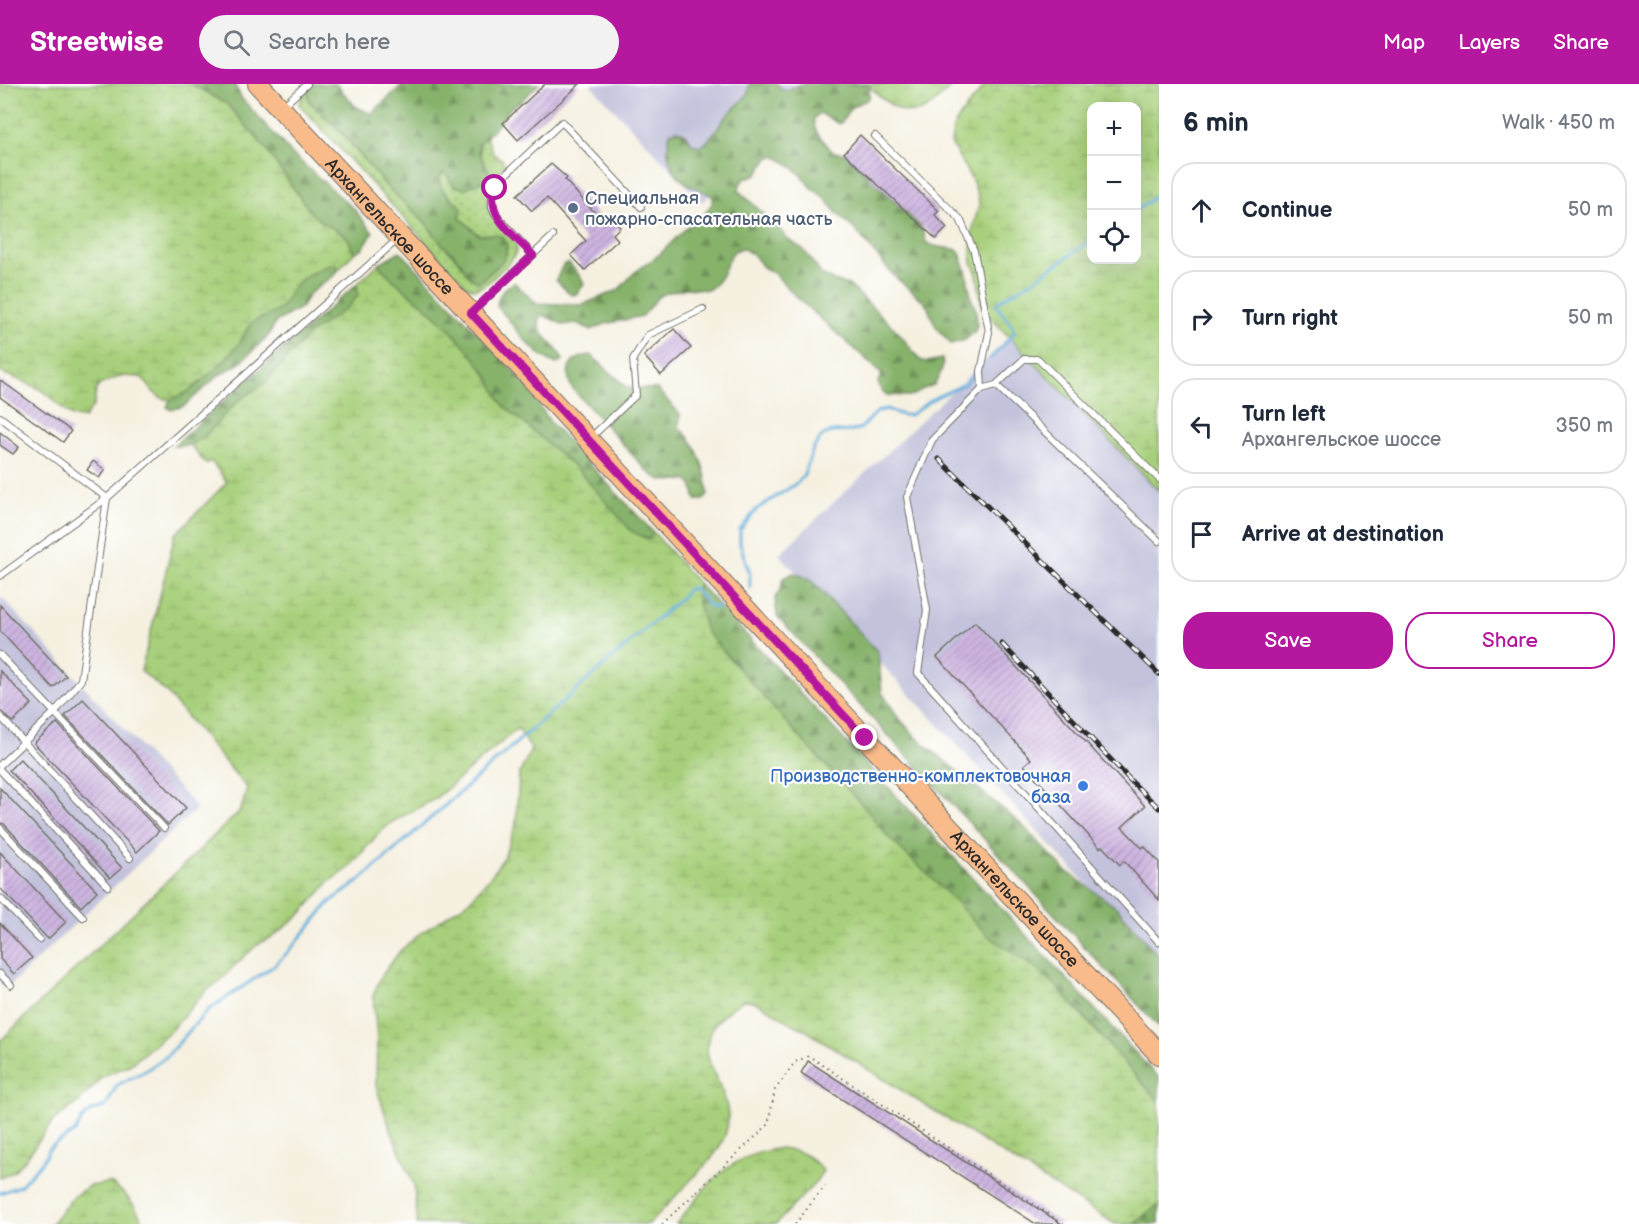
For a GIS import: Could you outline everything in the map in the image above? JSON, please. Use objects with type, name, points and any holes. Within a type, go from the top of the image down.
[{"type":"main road","name":"Архангельское шоссе","points":[[258,84],[399,238],[1157,1048]]},
{"type":"lane","points":[[281,109],[307,84]]},
{"type":"lane","points":[[533,255],[496,216],[492,207],[492,196],[502,178],[562,122],[641,207]]},
{"type":"lane","points":[[874,136],[960,219],[974,251],[989,332],[981,371],[982,389]]},
{"type":"lane","points":[[471,313],[553,236]]},
{"type":"lane","points":[[0,576],[107,498],[399,238]]},
{"type":"lane","points":[[588,439],[636,395],[633,359],[648,334],[704,309]]},
{"type":"lane","points":[[1159,478],[1038,358],[1024,359],[996,385],[982,389],[932,440],[907,497],[927,610],[918,674],[1159,942]]},
{"type":"lane","points":[[996,385],[1159,541]]},
{"type":"lane","points":[[0,417],[107,498]]},
{"type":"lane","points":[[107,498],[81,680],[55,712],[0,767],[108,886]]},
{"type":"lane","points":[[0,655],[164,828]]},
{"type":"lane","points":[[0,716],[130,858]]},
{"type":"lane","points":[[0,828],[84,917]]},
{"type":"lane","points":[[0,898],[39,939]]},
{"type":"lane","points":[[0,974],[11,986]]},
{"type":"path","points":[[662,1224],[768,1125],[775,1090],[795,1062],[809,1056],[1064,1224]]},
{"type":"path","points":[[795,1224],[825,1186]]},
{"type":"shaded area","points":[[590,84],[834,84],[702,202]]},
{"type":"shaded area","name":"Производственно-комплектовочная база","points":[[1009,338],[1159,491],[1159,962],[779,554]]},
{"type":"shaded area","points":[[0,596],[197,808],[6,989],[0,982]]},
{"type":"green space","points":[[0,84],[191,84],[227,104],[265,148],[311,213],[343,234],[348,239],[354,253],[339,269],[335,263],[299,281],[280,308],[252,323],[226,358],[205,378],[183,394],[173,399],[164,399],[154,393],[141,377],[121,376],[99,385],[94,405],[84,418],[73,416],[37,388],[0,372]]},
{"type":"green space","points":[[191,84],[234,84],[242,99],[292,154],[355,210],[373,233],[362,249],[354,253],[348,239],[343,234],[311,213],[265,148],[227,104]]},
{"type":"green space","points":[[313,84],[336,84],[355,106],[371,114],[403,84],[539,84],[511,107],[497,126],[479,144],[479,153],[489,171],[487,179],[465,189],[454,186],[445,173],[441,174],[440,185],[462,208],[460,218],[479,235],[496,234],[506,242],[506,253],[499,265],[478,282],[469,276],[460,262],[424,221],[387,187],[341,132],[309,101],[308,90]]},
{"type":"green space","points":[[749,84],[777,84],[783,90],[801,84],[867,84],[870,87],[869,98],[853,106],[839,124],[820,113],[814,118],[815,128],[832,152],[844,153],[922,228],[926,242],[959,251],[976,310],[977,324],[975,331],[965,340],[951,344],[936,327],[922,300],[893,275],[858,233],[789,164],[775,156],[768,158],[757,175],[744,179],[739,191],[778,227],[786,238],[804,250],[821,274],[849,285],[860,295],[898,332],[920,360],[927,362],[942,359],[943,366],[934,385],[909,396],[887,395],[881,390],[878,382],[882,375],[877,369],[796,297],[775,274],[763,267],[754,255],[742,248],[733,252],[721,277],[708,290],[686,288],[666,293],[659,296],[642,316],[605,324],[591,330],[577,323],[564,325],[543,315],[539,320],[542,331],[563,360],[557,364],[531,347],[497,306],[502,292],[515,283],[536,303],[582,305],[618,290],[634,273],[660,254],[689,225],[702,217],[712,204],[713,197],[691,186],[674,170],[668,156],[670,132],[677,130],[682,132],[692,144],[699,146],[706,143],[748,94]]},
{"type":"green space","points":[[867,84],[953,84],[930,106],[920,111],[910,112],[891,105]]},
{"type":"green space","points":[[986,84],[1159,84],[1159,491],[982,309],[977,274],[971,255],[972,233],[979,204],[978,196],[973,182],[951,143],[953,128]]},
{"type":"green space","points":[[308,90],[309,101],[341,132],[387,187],[424,221],[460,262],[469,276],[483,280],[504,258],[507,247],[489,234],[479,235],[460,218],[461,208],[445,193],[439,179],[440,174],[445,173],[451,182],[465,189],[473,184],[481,158],[479,144],[486,136],[494,155],[502,159],[505,165],[491,187],[487,203],[493,215],[512,237],[517,248],[510,262],[482,286],[474,289],[466,286],[299,104],[303,93]]},
{"type":"green space","points":[[400,251],[526,384],[550,422],[653,532],[650,540],[631,532],[577,469],[504,406],[489,378],[457,337],[378,264]]},
{"type":"green space","points":[[336,263],[339,269],[335,275],[309,294],[302,307],[276,322],[269,335],[239,364],[219,375],[184,406],[171,410],[167,407],[170,400],[199,383],[217,367],[239,342],[252,322],[282,307],[300,280],[320,268]]},
{"type":"green space","points":[[569,263],[584,284],[577,294],[571,295],[556,280],[563,265]]},
{"type":"green space","points":[[378,264],[450,330],[489,378],[504,406],[577,469],[631,531],[649,540],[653,532],[698,583],[697,600],[706,632],[865,808],[887,836],[988,936],[1029,964],[1057,987],[1159,1102],[1159,1205],[1134,1224],[1115,1224],[802,1028],[766,1007],[743,1000],[716,1023],[710,1033],[707,1048],[727,1106],[728,1122],[723,1140],[710,1160],[649,1224],[417,1224],[414,1185],[390,1128],[376,1086],[377,1038],[373,996],[380,978],[400,951],[421,933],[469,901],[504,857],[516,825],[519,775],[531,749],[518,728],[435,799],[392,822],[377,835],[356,860],[330,881],[298,917],[272,937],[258,944],[221,980],[205,992],[171,1030],[131,1064],[102,1077],[80,1101],[54,1120],[24,1161],[13,1172],[0,1178],[0,1041],[241,810],[247,788],[166,692],[141,671],[175,535],[227,482],[211,461],[206,464],[190,445],[204,437],[236,403],[266,382],[308,335],[347,308],[358,296],[357,284]]},
{"type":"green space","points":[[357,284],[358,296],[347,308],[308,335],[266,382],[236,403],[204,437],[190,445],[173,446]]},
{"type":"green space","points":[[591,355],[628,388],[657,389],[680,414],[679,427],[696,449],[706,476],[708,494],[703,500],[696,500],[692,485],[686,480],[662,480],[648,472],[572,388],[568,376],[570,366],[578,358]]},
{"type":"green space","points":[[794,573],[815,584],[878,652],[882,693],[898,717],[916,737],[1022,825],[1065,870],[1117,908],[1159,956],[1159,1027],[777,616],[775,598],[781,589],[783,578]]},
{"type":"green space","points":[[698,583],[1159,1078],[1159,1102],[1083,1015],[988,936],[887,836],[865,808],[706,632],[697,600]]},
{"type":"green space","points":[[781,1148],[805,1155],[823,1171],[814,1184],[776,1224],[676,1224],[709,1184],[732,1165],[762,1152]]},
{"type":"green space","points":[[110,1183],[130,1201],[144,1224],[51,1224],[74,1196],[89,1186]]},
{"type":"green space","points":[[1159,1205],[1159,1224],[1134,1224],[1148,1212]]},
{"type":"building","points":[[545,84],[580,84],[518,140],[503,123]]},
{"type":"building","points":[[860,135],[939,211],[935,215],[947,228],[936,239],[844,153]]},
{"type":"building","points":[[551,164],[567,178],[565,180],[605,224],[612,217],[620,227],[613,234],[618,240],[585,270],[571,255],[586,241],[547,198],[532,211],[517,195]]},
{"type":"building","points":[[674,329],[691,348],[661,375],[644,356]]},
{"type":"building","points":[[0,380],[71,431],[63,442],[0,397]]},
{"type":"building","points":[[0,432],[19,447],[13,454],[0,445]]},
{"type":"building","points":[[93,461],[105,470],[99,478],[87,470]]},
{"type":"building","points":[[0,605],[66,676],[53,688],[0,631]]},
{"type":"building","points":[[975,622],[1145,806],[1122,827],[1159,862],[1159,900],[1124,861],[1120,865],[1102,846],[1100,848],[1024,765],[1031,759],[937,657]]},
{"type":"building","points":[[0,671],[32,704],[13,722],[0,711]]},
{"type":"building","points":[[83,699],[186,808],[168,825],[65,716]]},
{"type":"building","points":[[57,723],[159,831],[137,852],[34,743]]},
{"type":"building","points":[[20,759],[122,868],[110,878],[9,770]]},
{"type":"building","points":[[0,788],[97,891],[81,907],[4,824],[0,823]]},
{"type":"building","points":[[0,852],[66,922],[48,939],[0,888]]},
{"type":"building","points":[[0,923],[32,958],[14,974],[0,959]]},
{"type":"building","points":[[808,1061],[1062,1224],[1036,1224],[801,1073]]},
{"type":"waterway","points":[[1141,207],[1159,194]]},
{"type":"waterway","points":[[990,359],[1015,332],[996,305],[1087,243]]},
{"type":"waterway","points":[[750,588],[750,574],[740,544],[740,530],[757,509],[797,483],[804,475],[813,449],[822,436],[830,432],[853,431],[861,428],[877,412],[886,409],[902,415],[910,415],[936,397],[965,384],[973,375]]},
{"type":"waterway","points":[[0,1193],[20,1186],[42,1162],[49,1149],[75,1132],[82,1119],[91,1111],[106,1106],[117,1085],[166,1057],[208,1010],[275,965],[330,902],[358,882],[682,597],[687,590],[693,588],[711,607],[719,608]]},
{"type":"railway","points":[[939,459],[1159,674]]},
{"type":"railway","points":[[1002,644],[1159,808]]},
{"type":"place","name":"Специальная пожарно-спасательная часть","points":[[573,208]]},
{"type":"place","name":"Производственно-комплектовочная база","points":[[1083,786]]},
{"type":"route","points":[[495,188],[492,207],[496,216],[533,255],[471,313],[865,738]]}]
